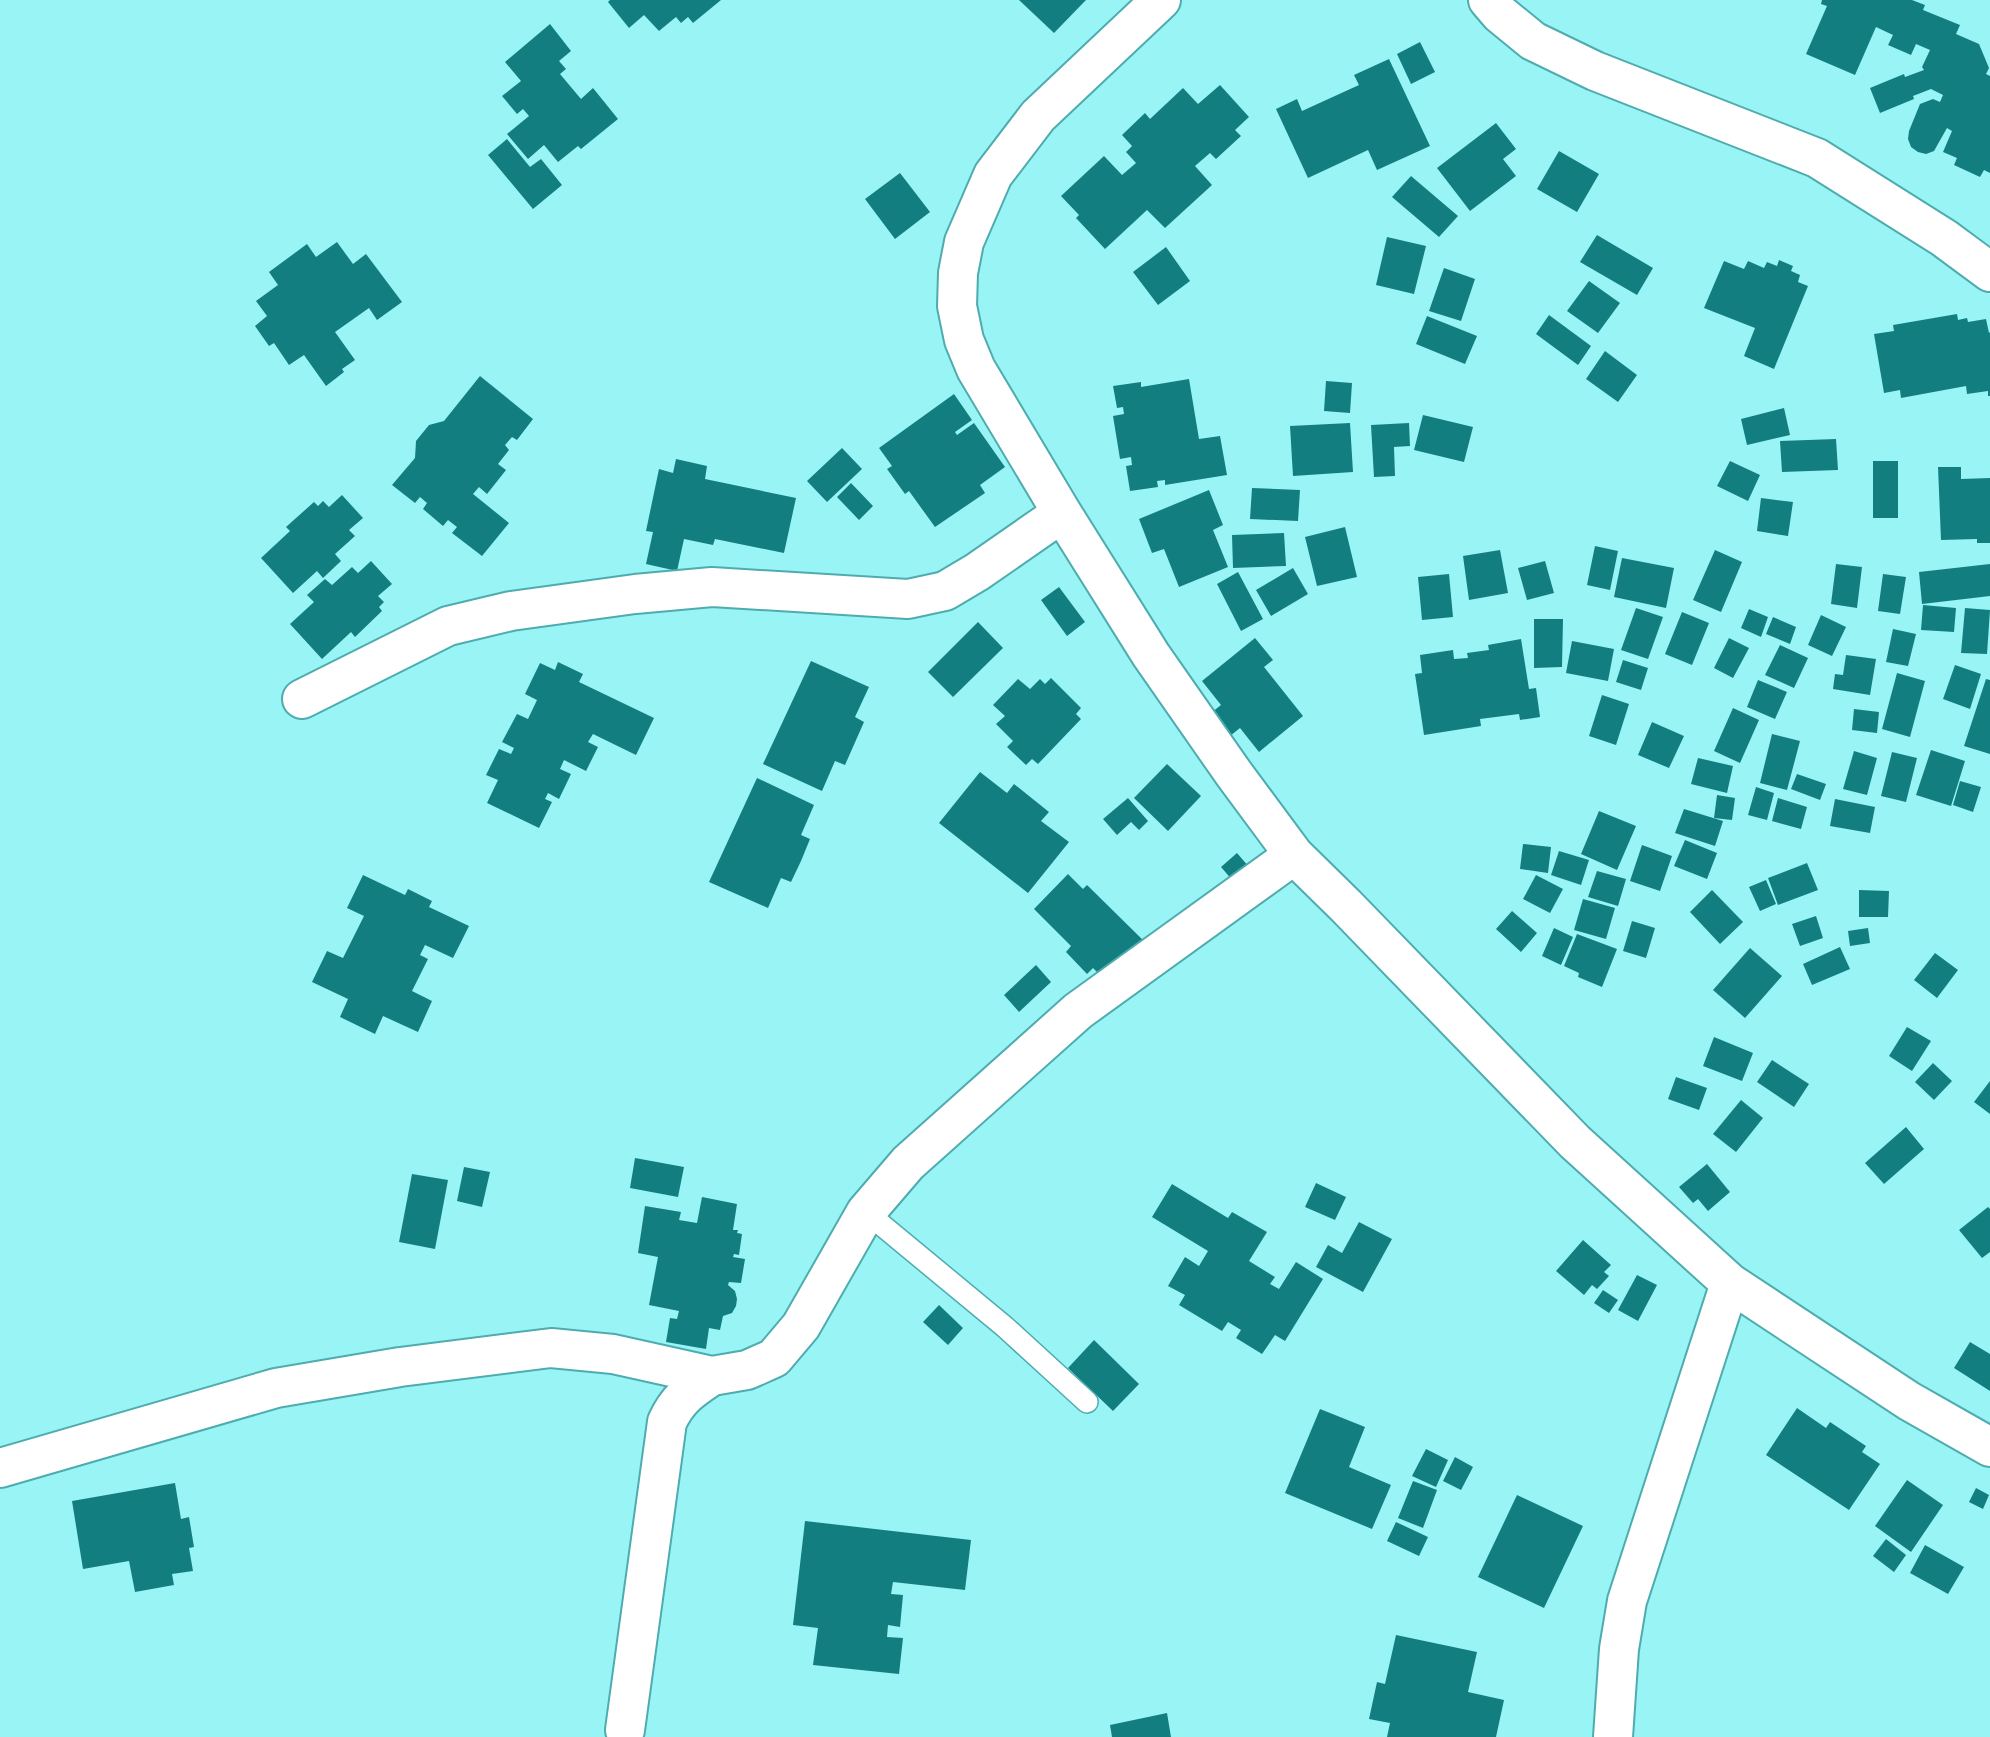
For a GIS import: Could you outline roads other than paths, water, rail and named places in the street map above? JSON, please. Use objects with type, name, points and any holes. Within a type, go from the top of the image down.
[{"type":"street","points":[[1161,0],[1038,116],[993,175],[964,242],[958,273],[957,306],[964,340],[976,369],[1151,655],[1294,855],[1575,1142],[1730,1283],[1909,1401],[1990,1447]]},
{"type":"street","points":[[1488,0],[1500,14],[1533,41],[1595,71],[1817,158],[1944,238],[1990,272]]},
{"type":"street","points":[[302,699],[448,626],[510,611],[635,594],[712,587],[908,599],[945,590],[977,572],[1062,513]]},
{"type":"street","points":[[0,1468],[276,1388],[400,1367],[551,1348],[614,1354],[712,1376],[747,1370],[774,1358],[801,1326],[866,1212],[908,1163],[1078,1011],[1294,855]]},
{"type":"street","points":[[1613,1737],[1619,1649],[1627,1601],[1730,1283]]},
{"type":"street","points":[[625,1730],[667,1422],[684,1395],[712,1376]]},
{"type":"lane","points":[[866,1212],[1005,1327],[1087,1402]]}]
